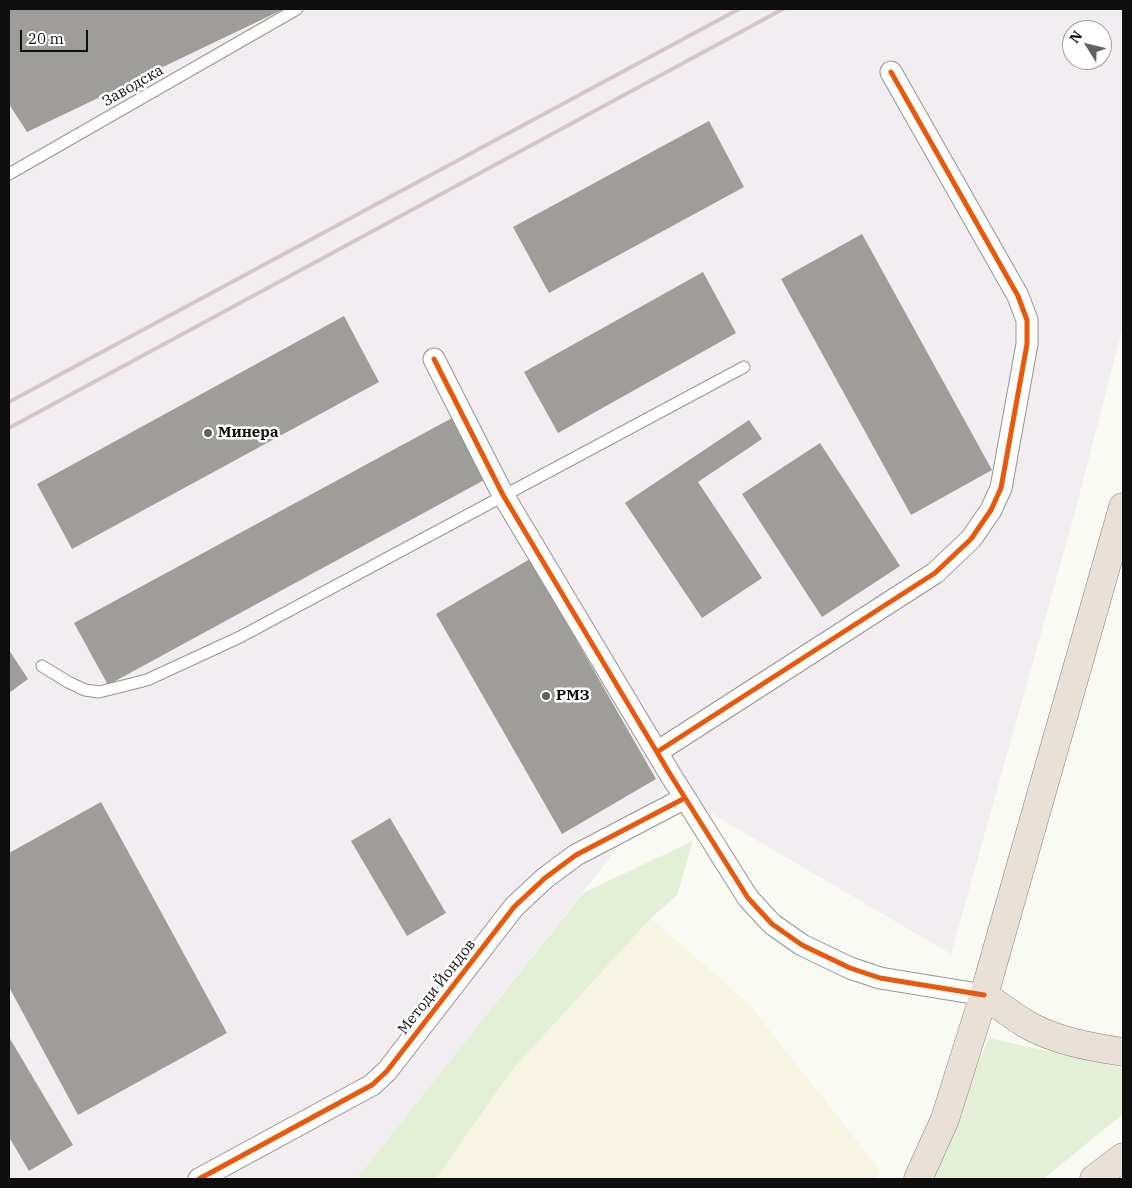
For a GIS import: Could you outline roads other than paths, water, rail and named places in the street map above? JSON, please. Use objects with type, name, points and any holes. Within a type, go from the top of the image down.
[{"type":"highway","points":[[918,1179],[944,1119],[984,995],[1122,516]]},
{"type":"highway","points":[[984,995],[1027,1024],[1049,1034],[1097,1048],[1123,1052]]},
{"type":"highway","points":[[1094,1179],[1123,1157]]},
{"type":"street","points":[[657,752],[935,573],[971,539],[991,510],[1001,488],[1027,344],[1027,320],[1018,296],[890,72]]},
{"type":"street","points":[[434,359],[503,495],[657,752],[748,898],[772,924],[802,945],[850,968],[880,978],[984,995]]},
{"type":"street","name":"Методи Йондов","points":[[199,1179],[372,1085],[387,1071],[514,907],[545,878],[576,855],[685,798]]},
{"type":"lane","name":"Заводска","points":[[9,174],[297,9]]},
{"type":"lane","points":[[42,666],[85,690],[99,692],[147,680],[240,637],[744,367]]},
{"type":"railway","points":[[9,402],[739,9]]},
{"type":"railway","points":[[9,428],[783,9]]},
{"type":"place","name":"Минера","points":[[208,433]]},
{"type":"place","name":"РМЗ","points":[[546,696]]}]
